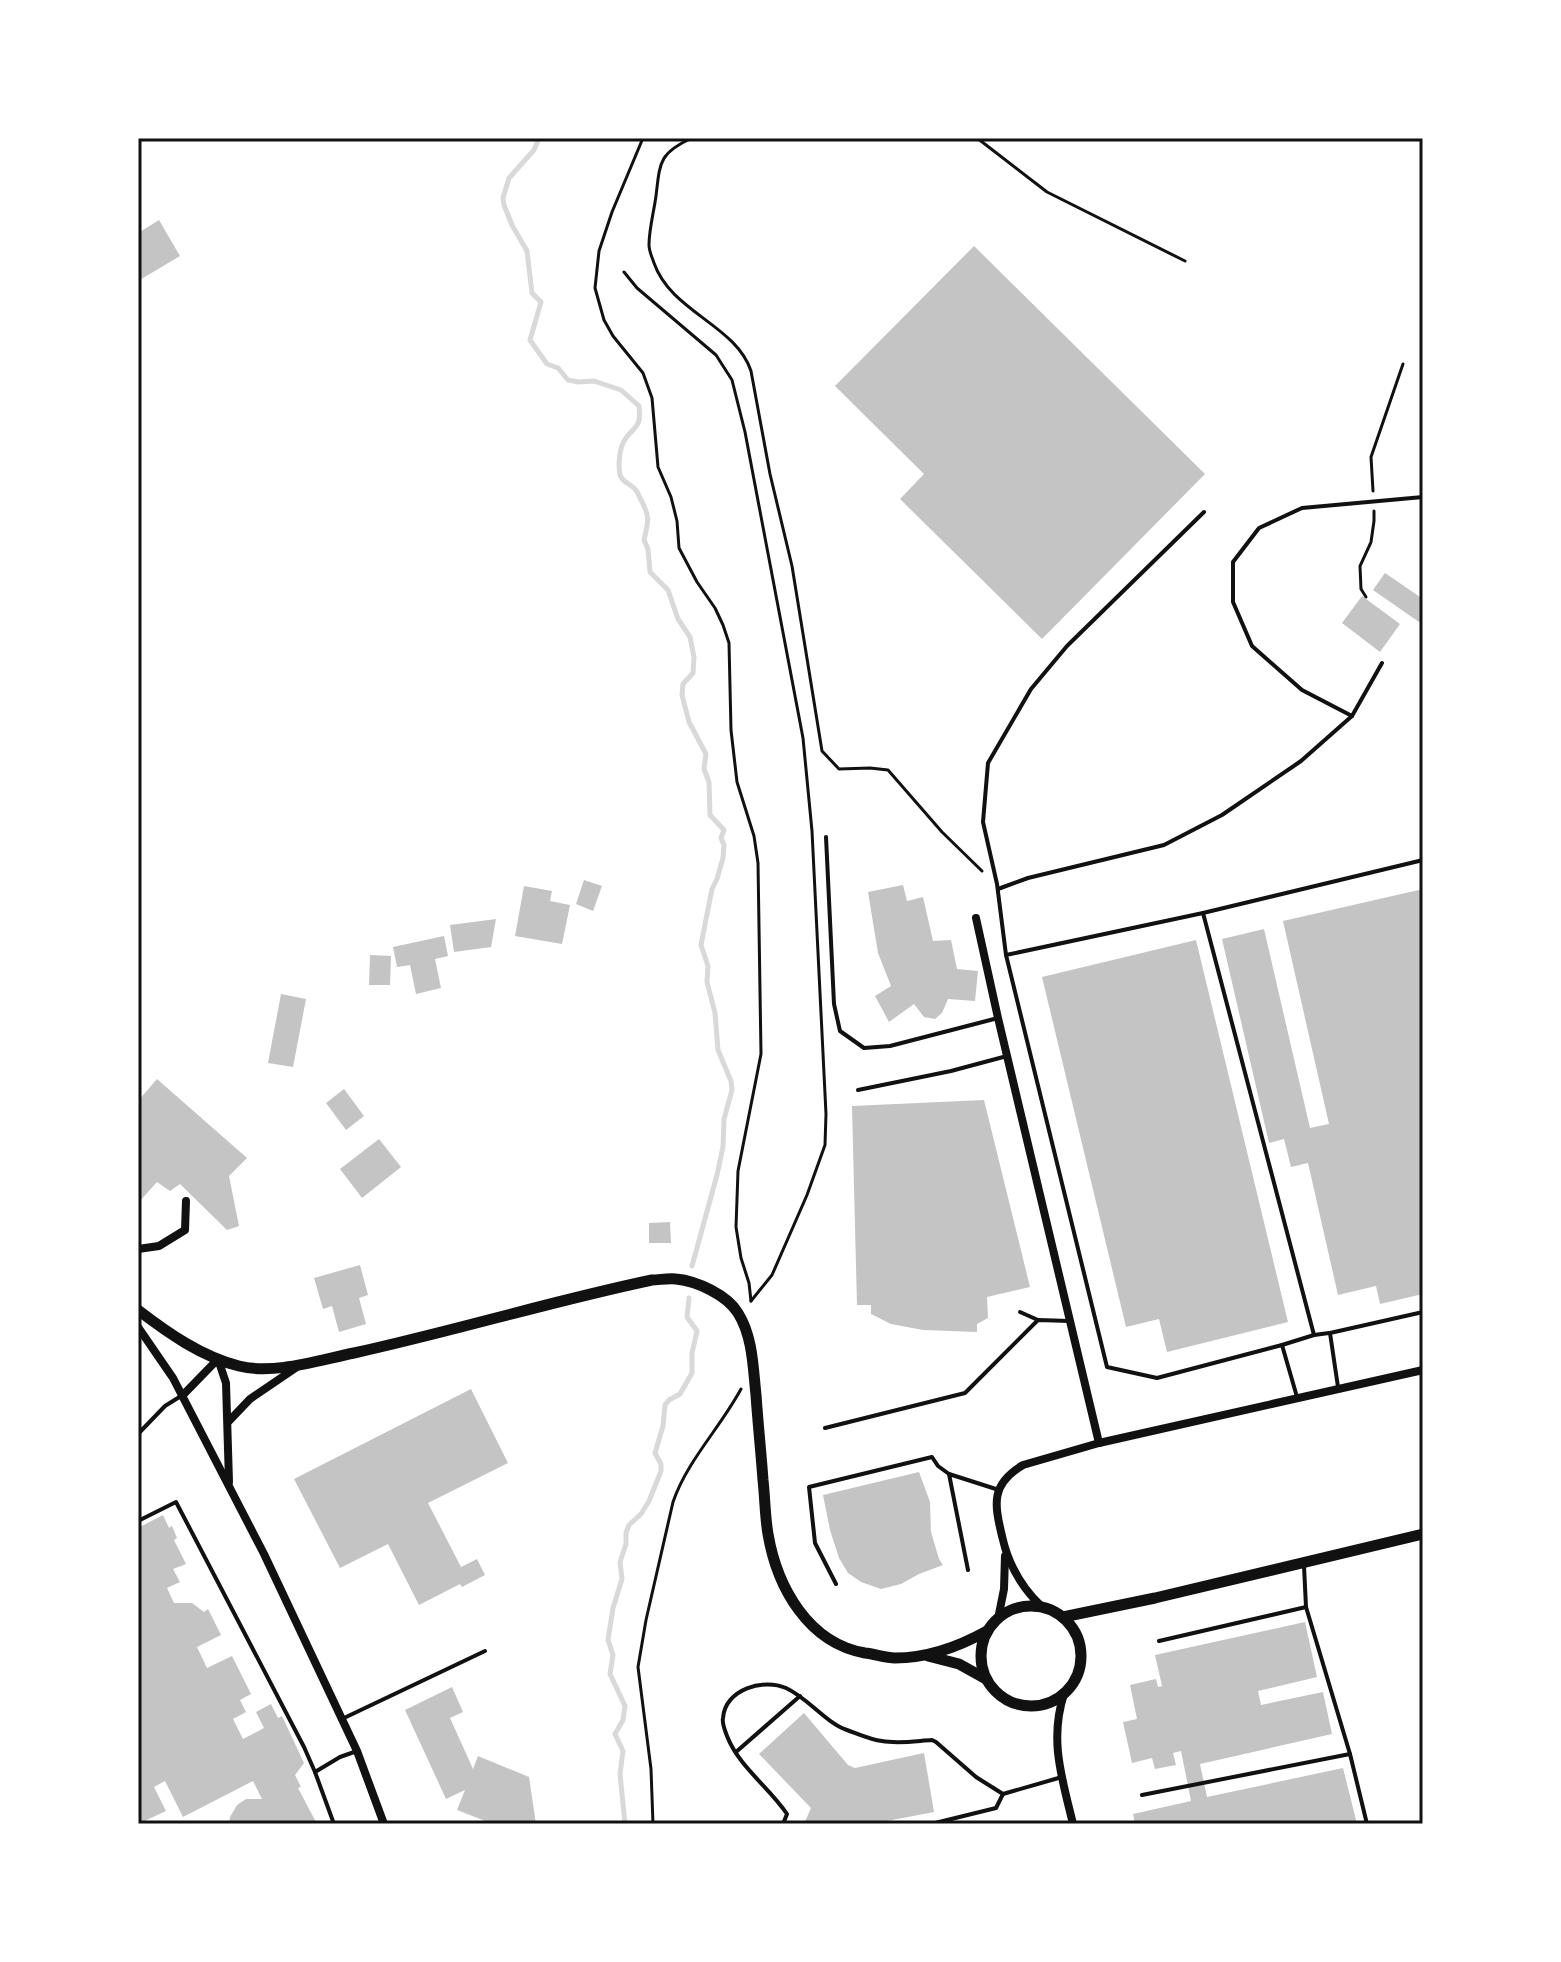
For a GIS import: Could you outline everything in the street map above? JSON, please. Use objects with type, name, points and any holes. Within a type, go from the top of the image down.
[{"type":"street","points":[[976,918],[1099,1443]]},
{"type":"street","points":[[138,1249],[159,1246],[185,1230],[186,1201]]},
{"type":"street","points":[[138,1310],[204,1354],[240,1366],[261,1369],[300,1365],[652,1280],[676,1279],[695,1284],[732,1304],[748,1334],[768,1534],[785,1589],[803,1617],[824,1637],[851,1650],[894,1658],[953,1647],[987,1631]]},
{"type":"street","points":[[138,1327],[173,1378],[230,1486],[357,1751],[384,1824]]},
{"type":"street","points":[[182,1396],[218,1359]]},
{"type":"street","points":[[218,1359],[226,1383],[230,1486]]},
{"type":"street","points":[[229,1421],[250,1399],[300,1365]]},
{"type":"street","points":[[998,1619],[1004,1589],[1005,1551],[996,1510],[999,1490],[1005,1480],[1023,1465],[1099,1443],[1423,1370]]},
{"type":"street","points":[[1063,1617],[1423,1534]]},
{"type":"street","points":[[1005,1551],[1022,1585],[1042,1607]]},
{"type":"street","points":[[1026,1606],[1042,1607],[1063,1617],[1074,1631],[1080,1647],[1080,1664],[1075,1680],[1064,1694],[1051,1702],[1036,1706],[1007,1701],[986,1679],[981,1663],[981,1646],[987,1631],[1011,1610],[1026,1606]]},
{"type":"street","points":[[915,1655],[945,1659],[986,1679]]},
{"type":"street","points":[[1064,1694],[1058,1713],[1056,1739],[1073,1824]]},
{"type":"lane","points":[[1352,716],[1302,690],[1252,646],[1233,602],[1233,562],[1259,528],[1302,508],[1423,497]]},
{"type":"lane","points":[[1204,512],[1067,646],[1031,689],[988,763],[983,822],[1006,955],[1107,1367],[1157,1378],[1314,1335],[1423,1312]]},
{"type":"lane","points":[[997,889],[1028,878],[1164,845],[1222,815],[1301,761],[1352,716],[1382,663]]},
{"type":"lane","points":[[826,837],[834,1004],[840,1031],[864,1048],[890,1046],[998,1018]]},
{"type":"lane","points":[[1006,955],[1203,913],[1423,860]]},
{"type":"lane","points":[[1203,913],[1314,1335]]},
{"type":"lane","points":[[858,1090],[1007,1056]]},
{"type":"lane","points":[[1020,1312],[1038,1320],[1069,1321]]},
{"type":"lane","points":[[825,1428],[965,1393],[1038,1320]]},
{"type":"lane","points":[[1330,1333],[1339,1389]]},
{"type":"lane","points":[[1282,1345],[1298,1398]]},
{"type":"lane","points":[[138,1434],[165,1406],[182,1396]]},
{"type":"lane","points":[[836,1584],[815,1543],[809,1487],[932,1457],[949,1474],[999,1490]]},
{"type":"lane","points":[[949,1474],[968,1570]]},
{"type":"lane","points":[[138,1521],[176,1502],[304,1747],[334,1824]]},
{"type":"lane","points":[[1304,1562],[1306,1607],[1350,1754],[1367,1824]]},
{"type":"lane","points":[[1159,1641],[1306,1607]]},
{"type":"lane","points":[[342,1720],[485,1651]]},
{"type":"lane","points":[[783,1824],[787,1814],[736,1752],[727,1737],[722,1718],[729,1702],[745,1690],[764,1684],[782,1686],[800,1695],[841,1728],[882,1741],[932,1740],[976,1777],[1003,1794]]},
{"type":"lane","points":[[736,1752],[800,1695]]},
{"type":"lane","points":[[315,1772],[357,1751]]},
{"type":"lane","points":[[1142,1795],[1350,1754]]},
{"type":"lane","points":[[931,1824],[996,1808],[1003,1794],[1062,1777]]},
{"type":"path","points":[[643,138],[603,238],[595,288],[604,320],[613,336],[643,373],[652,398],[658,467],[671,497],[679,548],[715,608],[729,643],[731,730],[737,782],[754,836],[758,863],[761,1054],[738,1171],[736,1227],[751,1301]]},
{"type":"path","points":[[692,138],[677,145],[660,161],[649,247],[658,273],[673,295],[747,357],[792,566],[822,751],[839,769],[888,770],[997,889]]},
{"type":"path","points":[[977,138],[1047,192],[1185,261]]},
{"type":"path","points":[[624,272],[637,288],[716,355],[732,380],[745,432],[803,738],[812,831],[825,1145],[772,1275],[739,1313]]},
{"type":"path","points":[[1373,494],[1371,457],[1403,364]]},
{"type":"path","points":[[1366,597],[1361,589],[1360,566],[1371,542],[1374,511]]},
{"type":"path","points":[[653,1824],[651,1769],[638,1667],[646,1620],[679,1483],[733,1404],[744,1382]]},
{"type":"building","points":[[159,220],[180,256],[138,281],[138,233]]},
{"type":"building","points":[[974,246],[1205,474],[1042,639],[900,499],[924,474],[835,386]]},
{"type":"building","points":[[1385,573],[1423,599],[1423,617],[1419,622],[1373,590]]},
{"type":"building","points":[[1362,596],[1400,624],[1380,652],[1342,623]]},
{"type":"building","points":[[584,880],[602,886],[593,911],[576,904]]},
{"type":"building","points":[[903,885],[907,901],[923,897],[933,941],[951,940],[957,969],[978,971],[975,1001],[948,999],[942,1013],[935,1019],[924,1017],[914,1004],[889,1022],[875,996],[891,986],[878,953],[868,892]]},
{"type":"building","points":[[524,886],[552,891],[550,901],[570,905],[562,944],[515,936]]},
{"type":"building","points":[[1423,889],[1423,1294],[1380,1304],[1376,1286],[1338,1295],[1308,1163],[1291,1167],[1284,1139],[1269,1143],[1222,939],[1264,929],[1310,1128],[1329,1124],[1283,921]]},
{"type":"building","points":[[496,919],[491,947],[454,952],[450,925]]},
{"type":"building","points":[[444,936],[448,956],[435,959],[441,988],[416,994],[410,965],[397,967],[393,947]]},
{"type":"building","points":[[1196,940],[1288,1322],[1167,1352],[1159,1319],[1126,1327],[1042,977]]},
{"type":"building","points":[[370,955],[391,956],[390,985],[369,985]]},
{"type":"building","points":[[281,994],[306,999],[293,1067],[268,1063]]},
{"type":"building","points":[[157,1079],[247,1158],[229,1176],[239,1226],[227,1230],[180,1184],[170,1191],[157,1182],[138,1203],[138,1101]]},
{"type":"building","points":[[344,1089],[364,1116],[346,1130],[326,1103]]},
{"type":"building","points":[[984,1100],[1030,1287],[987,1297],[988,1318],[977,1324],[977,1332],[923,1330],[891,1324],[871,1314],[871,1305],[857,1305],[852,1106]]},
{"type":"building","points":[[379,1139],[401,1167],[362,1198],[340,1169]]},
{"type":"building","points":[[670,1222],[671,1243],[649,1243],[649,1223]]},
{"type":"building","points":[[360,1265],[368,1295],[359,1298],[366,1324],[339,1332],[332,1306],[323,1309],[314,1278]]},
{"type":"building","points":[[471,1389],[508,1463],[428,1503],[461,1567],[477,1559],[485,1575],[419,1605],[388,1544],[340,1568],[294,1479]]},
{"type":"building","points":[[919,1472],[930,1502],[931,1532],[943,1565],[901,1584],[881,1589],[861,1582],[848,1573],[839,1558],[823,1495]]},
{"type":"building","points":[[163,1515],[169,1528],[172,1526],[177,1538],[174,1540],[186,1564],[173,1569],[180,1582],[167,1588],[174,1603],[192,1603],[204,1612],[208,1609],[221,1635],[197,1647],[207,1668],[232,1656],[251,1694],[240,1700],[246,1712],[233,1719],[243,1739],[264,1728],[256,1712],[271,1704],[278,1718],[282,1716],[304,1763],[295,1775],[301,1787],[298,1788],[317,1824],[229,1824],[237,1805],[246,1799],[262,1799],[253,1781],[183,1817],[165,1781],[154,1787],[166,1811],[138,1824],[138,1528]]},
{"type":"building","points":[[1305,1622],[1317,1677],[1258,1691],[1261,1705],[1323,1692],[1332,1734],[1200,1764],[1207,1797],[1343,1768],[1357,1824],[1135,1824],[1133,1814],[1191,1801],[1181,1751],[1173,1753],[1176,1765],[1155,1769],[1152,1758],[1132,1763],[1123,1722],[1137,1719],[1130,1685],[1156,1679],[1158,1687],[1162,1686],[1155,1655]]},
{"type":"building","points":[[452,1687],[463,1712],[450,1718],[473,1769],[478,1756],[529,1777],[536,1824],[493,1824],[457,1810],[465,1790],[446,1799],[405,1710]]},
{"type":"building","points":[[804,1713],[848,1765],[855,1768],[924,1753],[934,1812],[871,1824],[804,1824],[811,1808],[759,1754]]},
{"type":"waterway","points":[[539,138],[534,150],[509,178],[503,198],[512,225],[527,251],[532,293],[541,302],[530,340],[547,364],[558,368],[568,380],[594,381],[621,390],[639,406],[639,422],[622,446],[620,475],[636,490],[647,514],[644,540],[650,572],[668,590],[678,619],[690,637],[693,673],[683,684],[682,695],[689,722],[706,754],[704,769],[709,782],[710,815],[724,830],[721,838],[723,858],[712,889],[701,945],[708,966],[707,982],[715,1013],[718,1050],[732,1090],[724,1119],[723,1147],[717,1175],[692,1266]]},
{"type":"waterway","points":[[625,1824],[620,1774],[623,1751],[615,1734],[623,1720],[625,1706],[610,1674],[613,1655],[608,1640],[622,1579],[620,1562],[626,1533],[649,1501],[661,1471],[655,1453],[665,1405],[680,1394],[692,1373],[697,1331],[687,1317],[689,1298]]}]
